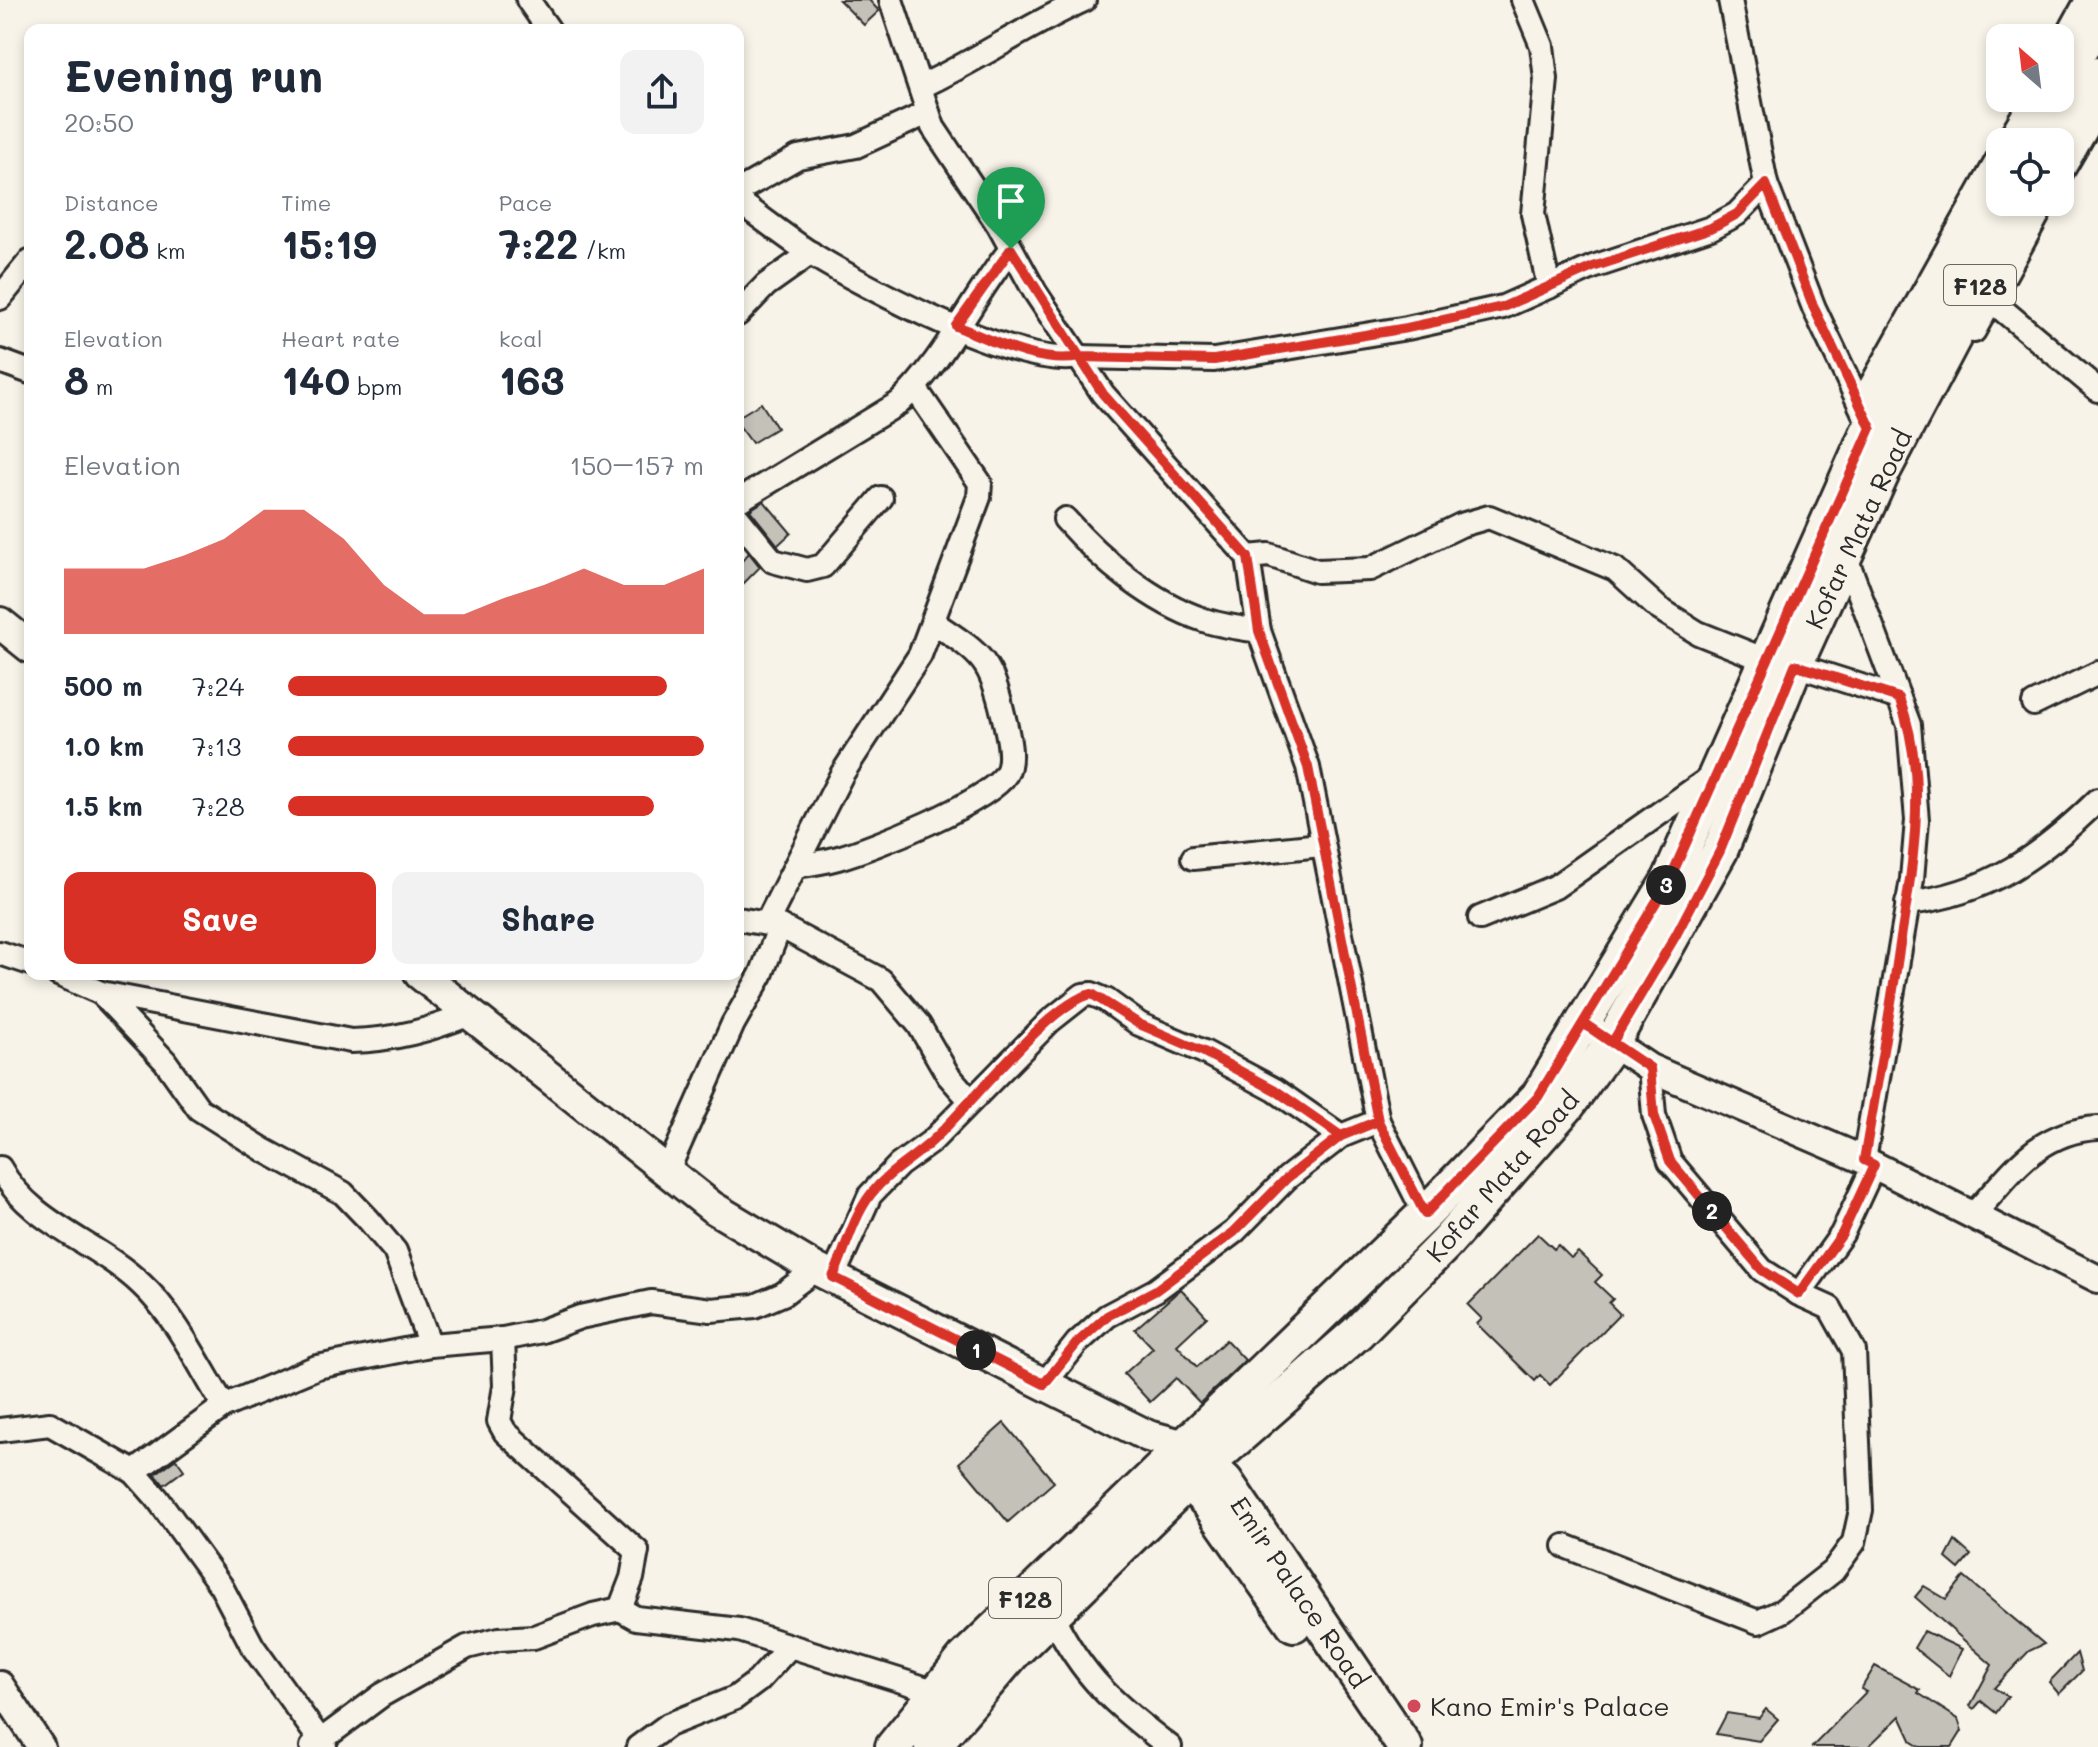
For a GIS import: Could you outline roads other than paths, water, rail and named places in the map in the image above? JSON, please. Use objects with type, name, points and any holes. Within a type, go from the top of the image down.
[{"type":"main road","points":[[2074,60],[2098,18]]},
{"type":"main road","points":[[2067,128],[2098,75]]},
{"type":"main road","name":"Kofar Mata Road","points":[[1188,1463],[1538,1097],[1670,879],[1718,772],[1845,555],[1912,415],[1923,360],[1989,216]]},
{"type":"main road","name":"Kofar Mata Road","points":[[1188,1463],[1357,1333],[1445,1244],[1567,1106],[1612,1043],[1676,935],[1720,851],[1865,417],[1923,360],[2016,216]]},
{"type":"main road","points":[[0,623],[24,642]]},
{"type":"main road","points":[[428,980],[712,1207],[824,1273],[1148,1436],[1188,1463]]},
{"type":"main road","name":"F128","points":[[943,1743],[1188,1463]]},
{"type":"main road","name":"F128","points":[[893,1747],[937,1692],[1027,1597],[1188,1463]]},
{"type":"main road","name":"Emir Palace Road","points":[[1188,1463],[1209,1503],[1381,1747]]},
{"type":"main road","name":"Emir Palace Road","points":[[1188,1463],[1225,1481],[1405,1747]]},
{"type":"street","points":[[528,0],[545,24]]},
{"type":"street","points":[[891,0],[922,86],[927,113],[1103,394],[1248,557],[1259,631],[1308,767],[1378,1121],[1425,1214]]},
{"type":"street","points":[[922,86],[968,65],[1031,24],[1084,0]]},
{"type":"street","points":[[1523,0],[1542,46],[1546,79],[1533,214],[1549,287]]},
{"type":"street","points":[[1730,0],[1766,184],[1814,308],[1865,417]]},
{"type":"street","points":[[2074,24],[2087,0]]},
{"type":"street","points":[[2074,151],[2098,110]]},
{"type":"street","points":[[744,188],[798,157],[856,146],[927,113]]},
{"type":"street","points":[[1865,417],[1986,182]]},
{"type":"street","points":[[744,205],[811,253],[871,288],[1007,346],[1061,360],[1080,357],[1214,360],[1407,328],[1489,310],[1593,267],[1711,228],[1737,214],[1766,184]]},
{"type":"street","points":[[1912,415],[1946,377],[1992,301],[2038,216]]},
{"type":"street","points":[[744,497],[899,403],[915,388],[1011,249]]},
{"type":"street","points":[[744,308],[766,285],[811,253]]},
{"type":"street","points":[[0,298],[24,268]]},
{"type":"street","points":[[1992,301],[2098,390]]},
{"type":"street","points":[[0,361],[24,370]]},
{"type":"street","points":[[667,1172],[733,1024],[761,975],[774,924],[796,866],[842,774],[920,655],[981,490],[980,483],[915,388]]},
{"type":"street","points":[[744,525],[773,561],[807,570],[823,566],[881,498]]},
{"type":"street","points":[[1248,557],[1269,555],[1317,571],[1370,569],[1461,525],[1489,517],[1615,569],[1658,608],[1698,633],[1781,663],[1899,698]]},
{"type":"street","points":[[1065,519],[1123,575],[1168,603],[1205,621],[1259,631]]},
{"type":"street","points":[[1799,1294],[1842,1234],[1869,1162],[1917,820],[1909,725],[1845,555]]},
{"type":"street","points":[[796,866],[838,858],[964,806],[1007,773],[1009,741],[995,679],[977,652],[933,622]]},
{"type":"street","points":[[2034,704],[2098,673]]},
{"type":"street","points":[[1480,918],[1555,887],[1718,772]]},
{"type":"street","points":[[1907,903],[1962,894],[2014,869],[2098,800]]},
{"type":"street","points":[[1193,858],[1321,845]]},
{"type":"street","points":[[744,920],[774,924],[881,980],[919,1025],[948,1075],[970,1100]]},
{"type":"street","points":[[0,953],[24,961]]},
{"type":"street","points":[[72,980],[101,993],[351,1041],[387,1040],[422,1033],[470,1014]]},
{"type":"street","points":[[101,993],[165,1061],[199,1109],[343,1193],[368,1219],[395,1251],[430,1345]]},
{"type":"street","points":[[134,1472],[224,1406],[317,1367],[430,1345],[503,1339],[651,1302],[711,1310],[755,1306],[783,1294],[824,1273],[870,1195],[899,1165],[932,1141],[1050,1021],[1083,995],[1092,994],[1139,1024],[1204,1052],[1275,1090],[1341,1136]]},
{"type":"street","points":[[1583,1023],[1650,1068],[1869,1162],[2098,1279]]},
{"type":"street","points":[[1565,1546],[1758,1622],[1782,1611],[1833,1571],[1854,1542],[1861,1510],[1854,1351],[1830,1308],[1799,1294],[1762,1270],[1670,1161],[1654,1115],[1650,1068]]},
{"type":"street","points":[[1044,1384],[1077,1343],[1107,1316],[1156,1290],[1234,1232],[1287,1178],[1341,1136],[1378,1121]]},
{"type":"street","points":[[1973,1215],[2035,1148],[2053,1136],[2098,1128]]},
{"type":"street","points":[[0,1168],[28,1204],[141,1284],[165,1312],[224,1406]]},
{"type":"street","points":[[503,1339],[505,1386],[499,1421],[505,1432],[637,1551],[632,1578],[620,1609]]},
{"type":"street","points":[[0,1430],[50,1424],[134,1472],[157,1498],[221,1586],[253,1647],[319,1744],[382,1695],[467,1647],[499,1639],[534,1637],[620,1609],[636,1618],[739,1630],[937,1692]]},
{"type":"street","points":[[1052,1615],[1072,1655],[1115,1706],[1170,1747]]},
{"type":"street","points":[[638,1747],[668,1725],[735,1698],[758,1681],[789,1647]]},
{"type":"street","points":[[0,1685],[41,1747]]},
{"type":"place","name":"Kano Emir's Palace","points":[[1414,1706]]}]
